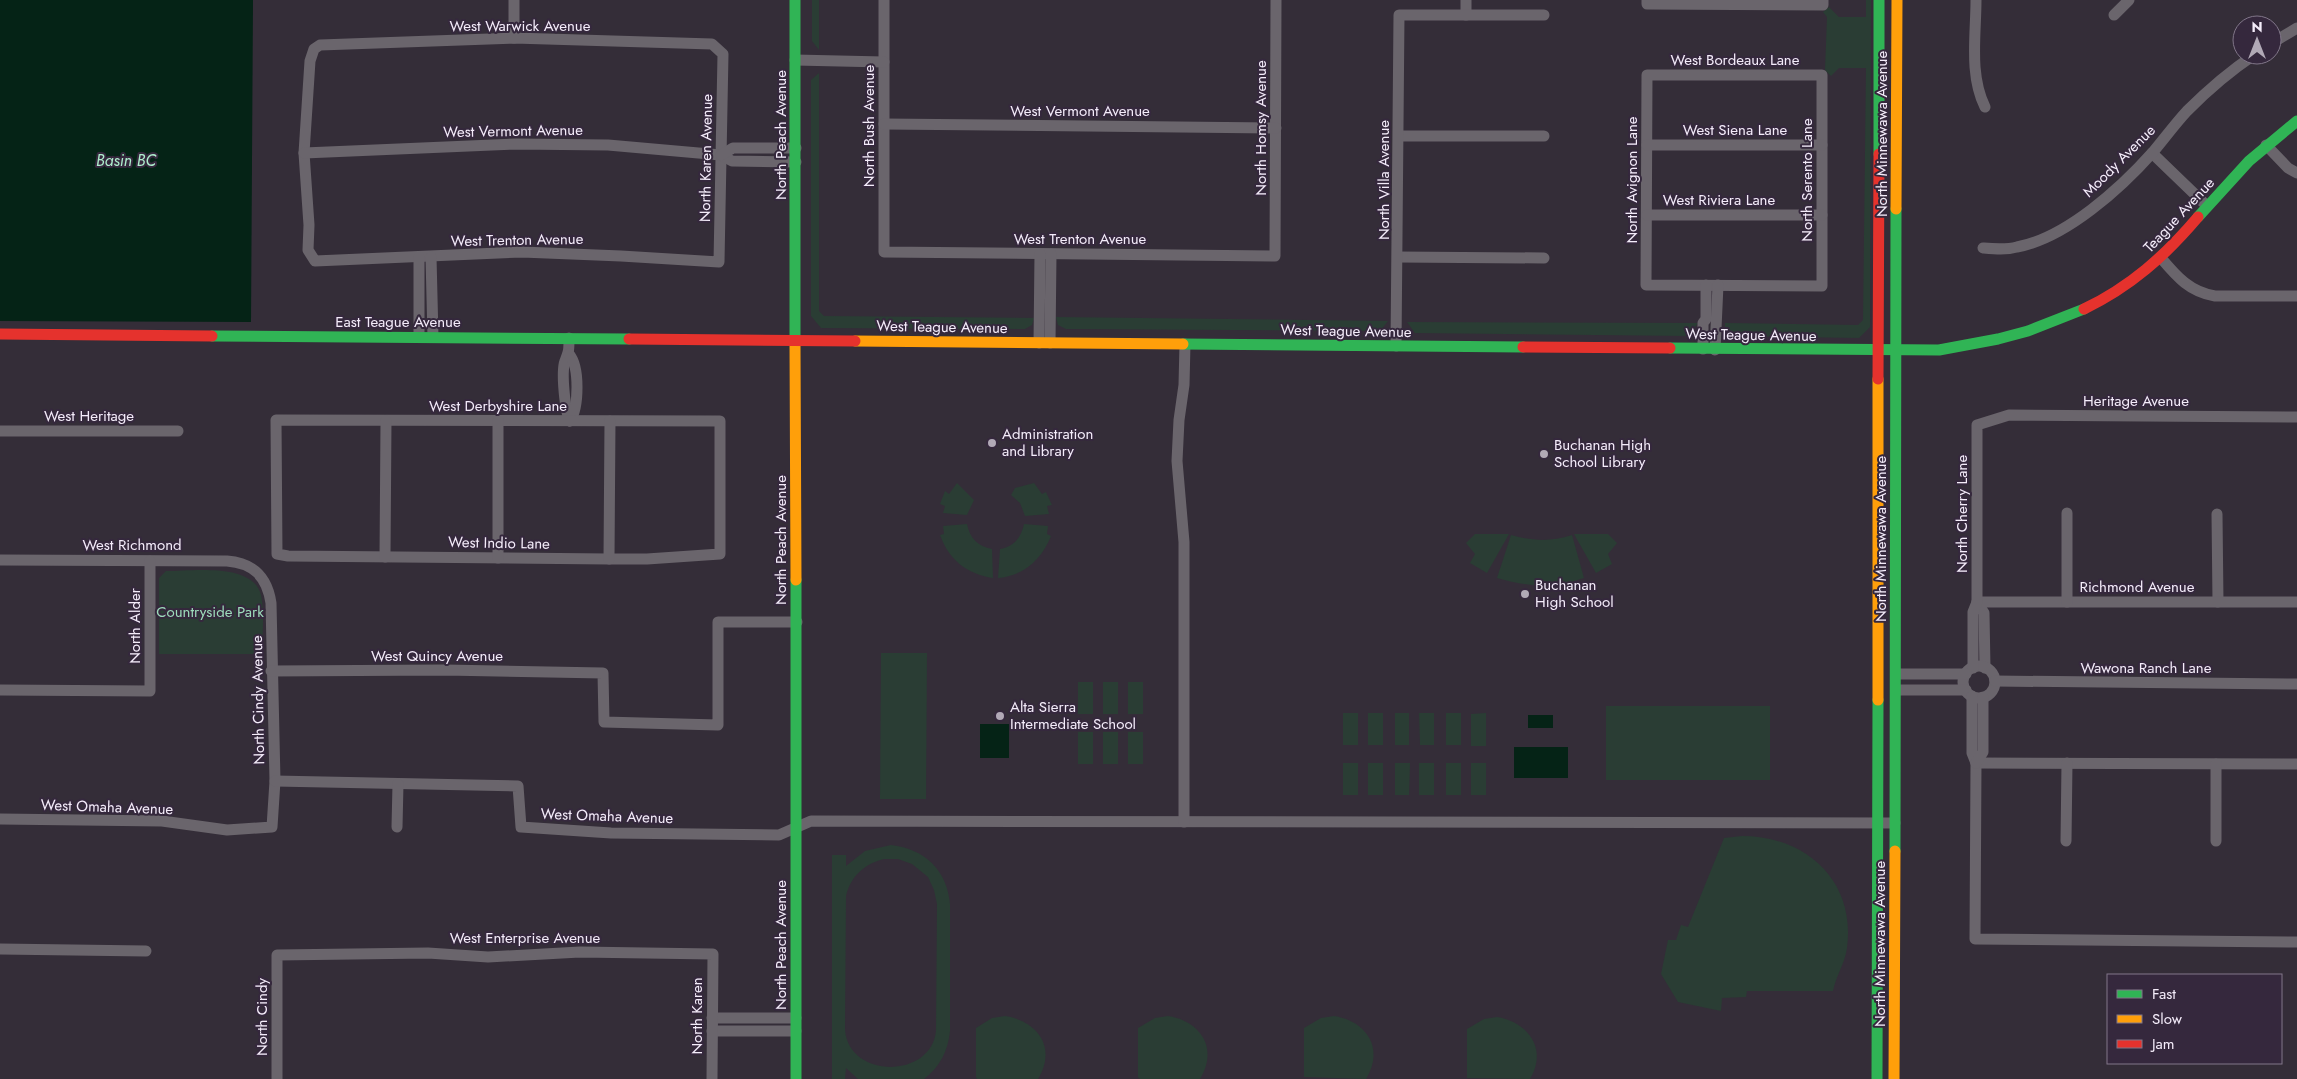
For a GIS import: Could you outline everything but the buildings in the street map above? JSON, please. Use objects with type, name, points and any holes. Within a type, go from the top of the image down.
[{"type":"street","points":[[514,0],[514,38]]},
{"type":"street","name":"North Peach Avenue","points":[[795,0],[796,1079]]},
{"type":"street","name":"North Bush Avenue","points":[[884,0],[884,252]]},
{"type":"street","name":"North Homsy Avenue","points":[[1275,256],[1276,0]]},
{"type":"street","points":[[1466,0],[1466,15],[1544,15]]},
{"type":"street","name":"North Minnewawa Avenue","points":[[1877,1079],[1879,0]]},
{"type":"street","name":"North Minnewawa Avenue","points":[[1894,1079],[1897,0]]},
{"type":"street","points":[[1976,0],[1976,78],[1978,94],[1985,107]]},
{"type":"street","points":[[2114,15],[2129,0]]},
{"type":"street","points":[[1647,2],[1823,2]]},
{"type":"street","name":"North Villa Avenue","points":[[1396,346],[1400,15],[1466,15]]},
{"type":"street","points":[[2282,37],[2297,28]]},
{"type":"street","name":"West Warwick Avenue","points":[[304,153],[310,61],[314,49],[320,45],[514,38],[712,44],[723,54]]},
{"type":"street","name":"North Karen Avenue","points":[[719,262],[723,54]]},
{"type":"street","points":[[795,60],[884,62]]},
{"type":"street","name":"Moody Avenue","points":[[1983,248],[2019,247],[2067,226],[2109,196],[2152,153],[2185,113],[2205,93],[2239,65]]},
{"type":"street","name":"West Bordeaux Lane","points":[[1647,74],[1822,75]]},
{"type":"street","name":"North Avignon Lane","points":[[1647,74],[1646,285],[1712,285]]},
{"type":"street","name":"North Serento Lane","points":[[1712,285],[1822,286],[1822,75]]},
{"type":"street","name":"Teague Avenue","points":[[1896,351],[1955,348],[2023,332],[2054,322],[2104,298],[2147,270],[2161,258],[2207,206],[2266,145],[2297,121]]},
{"type":"street","name":"West Vermont Avenue","points":[[884,124],[1276,128]]},
{"type":"street","points":[[1399,136],[1544,136]]},
{"type":"street","name":"West Vermont Avenue","points":[[304,153],[516,144],[608,145],[721,155],[732,161],[796,162]]},
{"type":"street","name":"West Siena Lane","points":[[1647,145],[1822,145]]},
{"type":"street","points":[[2266,145],[2288,168],[2297,173]]},
{"type":"street","name":"West Vermont Avenue","points":[[721,155],[733,148],[796,148]]},
{"type":"street","name":"West Trenton Avenue","points":[[304,153],[309,225],[308,250],[315,261],[522,252],[719,262]]},
{"type":"street","points":[[2152,153],[2207,206]]},
{"type":"street","name":"West Riviera Lane","points":[[1647,215],[1822,215]]},
{"type":"street","name":"West Trenton Avenue","points":[[884,252],[1275,256]]},
{"type":"street","points":[[1045,254],[1045,343]]},
{"type":"street","points":[[419,257],[419,337]]},
{"type":"street","points":[[431,257],[433,337]]},
{"type":"street","points":[[1398,257],[1544,258]]},
{"type":"street","points":[[2161,258],[2185,284],[2204,294],[2215,296],[2297,296]]},
{"type":"street","points":[[1709,349],[1703,323],[1706,319],[1712,285]]},
{"type":"street","name":"East Teague Avenue","points":[[0,334],[796,340]]},
{"type":"street","points":[[569,338],[567,358],[557,371],[557,380],[570,387]]},
{"type":"street","name":"West Teague Avenue","points":[[796,340],[1896,351]]},
{"type":"street","points":[[1184,822],[1184,542],[1177,461],[1179,420],[1184,385],[1185,344]]},
{"type":"street","points":[[567,358],[576,362],[565,412],[570,421]]},
{"type":"street","name":"Heritage Avenue","points":[[1977,425],[2009,415],[2297,417]]},
{"type":"street","name":"West Derbyshire Lane","points":[[277,554],[276,420],[720,422],[720,554]]},
{"type":"street","points":[[385,557],[386,421]]},
{"type":"street","points":[[498,421],[498,558]]},
{"type":"street","points":[[609,559],[610,421]]},
{"type":"street","name":"North Cherry Lane","points":[[1974,670],[1984,612],[1977,602],[1977,425]]},
{"type":"street","name":"West Heritage","points":[[0,431],[178,431]]},
{"type":"street","points":[[2067,513],[2067,602]]},
{"type":"street","points":[[2217,514],[2218,602]]},
{"type":"street","name":"West Indio Lane","points":[[277,554],[288,556],[609,559],[647,559],[720,554]]},
{"type":"street","name":"West Richmond","points":[[0,560],[239,562],[260,574]]},
{"type":"street","name":"North Alder","points":[[0,690],[150,691],[150,560]]},
{"type":"street","name":"North Cindy Avenue","points":[[260,574],[270,591],[271,603],[274,781],[272,827]]},
{"type":"street","name":"Richmond Avenue","points":[[1977,602],[2297,602]]},
{"type":"street","points":[[1879,616],[1883,618],[1887,625],[1887,713],[1895,754]]},
{"type":"street","name":"West Quincy Avenue","points":[[271,671],[445,670],[603,673],[604,722],[718,724],[718,622],[796,622]]},
{"type":"street","points":[[1974,670],[1964,682],[1974,695],[1984,752],[1976,763],[1975,939],[2297,942]]},
{"type":"street","points":[[1896,674],[1974,670],[1992,673],[1995,681],[1993,690],[1974,695],[1896,690]]},
{"type":"street","name":"Wawona Ranch Lane","points":[[1995,681],[2297,684]]},
{"type":"street","points":[[1976,763],[2297,764]]},
{"type":"street","points":[[2066,763],[2066,841]]},
{"type":"street","points":[[2216,764],[2216,841]]},
{"type":"street","name":"West Omaha Avenue","points":[[274,781],[518,786],[521,826],[537,829],[611,833],[780,835],[796,828]]},
{"type":"street","points":[[397,827],[398,784]]},
{"type":"street","name":"West Omaha Avenue","points":[[0,819],[162,821],[226,830],[272,827]]},
{"type":"street","points":[[796,828],[811,821],[1895,823]]},
{"type":"street","points":[[0,949],[146,951]]},
{"type":"street","name":"West Enterprise Avenue","points":[[277,955],[428,953],[488,957],[580,952],[713,954]]},
{"type":"street","name":"North Karen","points":[[712,1079],[713,954]]},
{"type":"street","name":"North Cindy","points":[[277,955],[277,1079]]},
{"type":"street","points":[[712,1018],[796,1018]]},
{"type":"street","points":[[712,1031],[796,1031]]},
{"type":"green space","points":[[812,0],[819,0],[819,50],[812,41]]},
{"type":"green space","points":[[1866,0],[1871,0],[1870,327],[1859,338],[1737,336],[1725,328],[1725,323],[1858,325],[1863,320],[1866,68],[1839,68],[1831,76],[1825,70],[1827,17],[1823,12],[1829,7],[1839,17],[1866,17]]},
{"type":"green space","points":[[819,73],[819,311],[824,316],[1034,318],[1032,325],[1025,329],[821,328],[811,316],[811,80]]},
{"type":"green space","points":[[1056,317],[1388,321],[1380,331],[1066,329],[1058,325]]},
{"type":"green space","points":[[1407,322],[1698,323],[1688,336],[1415,333]]},
{"type":"green space","points":[[957,483],[974,500],[967,515],[943,513],[945,506],[940,504],[945,491],[949,494]]},
{"type":"green space","points":[[1034,483],[1042,494],[1046,492],[1052,505],[1047,506],[1049,514],[1025,516],[1020,503],[1011,495],[1015,488]]},
{"type":"green space","points":[[967,524],[970,534],[975,541],[992,549],[993,578],[967,569],[954,559],[944,544],[940,535],[944,534],[943,526]]},
{"type":"green space","points":[[1024,524],[1048,526],[1047,534],[1051,536],[1043,552],[1031,565],[1016,574],[998,578],[1000,549],[1016,541]]},
{"type":"green space","points":[[1475,534],[1509,534],[1487,573],[1470,563],[1475,554],[1466,543]]},
{"type":"green space","points":[[1574,534],[1608,534],[1617,543],[1608,554],[1612,564],[1596,573]]},
{"type":"green space","points":[[1511,535],[1542,540],[1572,535],[1584,578],[1552,585],[1530,585],[1497,578]]},
{"type":"green space","name":"Countryside Park","points":[[205,570],[234,573],[246,577],[256,584],[262,602],[262,654],[159,654],[159,578],[166,571]]},
{"type":"green space","points":[[881,653],[927,653],[926,799],[880,799]]},
{"type":"green space","points":[[1078,682],[1093,682],[1093,714],[1078,714]]},
{"type":"green space","points":[[1103,682],[1118,682],[1118,714],[1103,714]]},
{"type":"green space","points":[[1128,682],[1143,682],[1143,714],[1128,714]]},
{"type":"green space","points":[[1606,706],[1770,706],[1770,780],[1606,780]]},
{"type":"green space","points":[[1343,713],[1358,713],[1358,745],[1343,745]]},
{"type":"green space","points":[[1368,713],[1383,713],[1383,745],[1368,745]]},
{"type":"green space","points":[[1395,713],[1409,713],[1409,745],[1395,745]]},
{"type":"green space","points":[[1419,713],[1434,713],[1434,745],[1420,745]]},
{"type":"green space","points":[[1446,713],[1461,713],[1461,745],[1446,745]]},
{"type":"green space","points":[[1486,713],[1486,746],[1471,746],[1471,714]]},
{"type":"green space","points":[[1078,732],[1093,732],[1093,764],[1078,764]]},
{"type":"green space","points":[[1103,732],[1118,732],[1118,764],[1103,764]]},
{"type":"green space","points":[[1128,732],[1143,732],[1143,764],[1128,764]]},
{"type":"green space","points":[[1343,763],[1358,763],[1358,795],[1343,795]]},
{"type":"green space","points":[[1368,763],[1383,763],[1383,795],[1368,795]]},
{"type":"green space","points":[[1395,763],[1410,763],[1409,795],[1395,795]]},
{"type":"green space","points":[[1419,763],[1434,763],[1434,795],[1419,795]]},
{"type":"green space","points":[[1446,763],[1461,763],[1461,795],[1446,795]]},
{"type":"green space","points":[[1471,763],[1486,763],[1486,795],[1471,795]]},
{"type":"green space","points":[[1742,836],[1765,838],[1787,844],[1806,854],[1822,867],[1835,883],[1843,902],[1848,924],[1846,954],[1833,991],[1747,991],[1746,997],[1722,998],[1721,1011],[1678,1002],[1661,974],[1668,940],[1676,940],[1681,925],[1688,927],[1724,838]]},
{"type":"green space","points":[[891,845],[914,851],[924,856],[939,871],[948,892],[950,904],[950,1031],[947,1045],[939,1064],[924,1079],[858,1079],[846,1068],[845,1079],[832,1079],[832,855],[846,855],[846,866],[865,851]],"holes":[[[884,859],[898,859],[912,864],[928,877],[934,890],[937,904],[936,1031],[931,1047],[920,1058],[906,1065],[890,1067],[874,1065],[860,1058],[850,1046],[845,1030],[846,896],[851,882],[859,872],[870,864]]]},
{"type":"green space","points":[[1005,1016],[1027,1024],[1041,1038],[1045,1047],[1046,1057],[1038,1079],[977,1079],[976,1028],[992,1018]]},
{"type":"green space","points":[[1168,1016],[1189,1024],[1203,1038],[1207,1047],[1208,1057],[1200,1079],[1140,1079],[1138,1077],[1138,1028],[1155,1018]]},
{"type":"green space","points":[[1334,1016],[1355,1024],[1369,1038],[1373,1047],[1374,1057],[1366,1079],[1304,1077],[1304,1028],[1321,1018]]},
{"type":"green space","points":[[1497,1017],[1518,1025],[1532,1039],[1537,1057],[1530,1079],[1467,1078],[1467,1029],[1484,1019]]},
{"type":"water","name":"Basin BC","points":[[0,0],[253,0],[251,322],[0,321]]},
{"type":"water","points":[[1528,715],[1553,715],[1553,728],[1528,728]]},
{"type":"water","points":[[980,724],[1009,724],[1009,758],[980,758]]},
{"type":"water","points":[[1514,747],[1568,747],[1568,778],[1514,778]]},
{"type":"traffic: fast","points":[[795,0],[795,343]]},
{"type":"traffic: fast","points":[[1879,0],[1879,154]]},
{"type":"traffic: fast","points":[[2198,217],[2249,161],[2297,121]]},
{"type":"traffic: fast","points":[[1895,851],[1896,209]]},
{"type":"traffic: fast","points":[[1670,348],[1939,350],[1998,339],[2028,331],[2084,309]]},
{"type":"traffic: fast","points":[[212,336],[629,339]]},
{"type":"traffic: fast","points":[[1183,344],[1523,347]]},
{"type":"traffic: fast","points":[[796,580],[796,1079]]},
{"type":"traffic: fast","points":[[1877,1079],[1878,700]]},
{"type":"traffic: slow","points":[[1896,209],[1897,0]]},
{"type":"traffic: slow","points":[[855,341],[1183,344]]},
{"type":"traffic: slow","points":[[795,343],[796,580]]},
{"type":"traffic: slow","points":[[1878,379],[1878,700]]},
{"type":"traffic: slow","points":[[1894,1079],[1895,851]]},
{"type":"traffic: jam","points":[[1878,379],[1879,154]]},
{"type":"traffic: jam","points":[[2084,309],[2132,281],[2173,245],[2198,217]]},
{"type":"traffic: jam","points":[[0,334],[212,336]]},
{"type":"traffic: jam","points":[[629,339],[855,341]]},
{"type":"traffic: jam","points":[[1523,347],[1670,348]]},
{"type":"place","name":"Administration and Library","points":[[992,443]]},
{"type":"place","name":"Buchanan High School Library","points":[[1544,454]]},
{"type":"place","name":"Buchanan High School","points":[[1525,594]]},
{"type":"place","name":"Alta Sierra Intermediate School","points":[[1000,716]]}]
